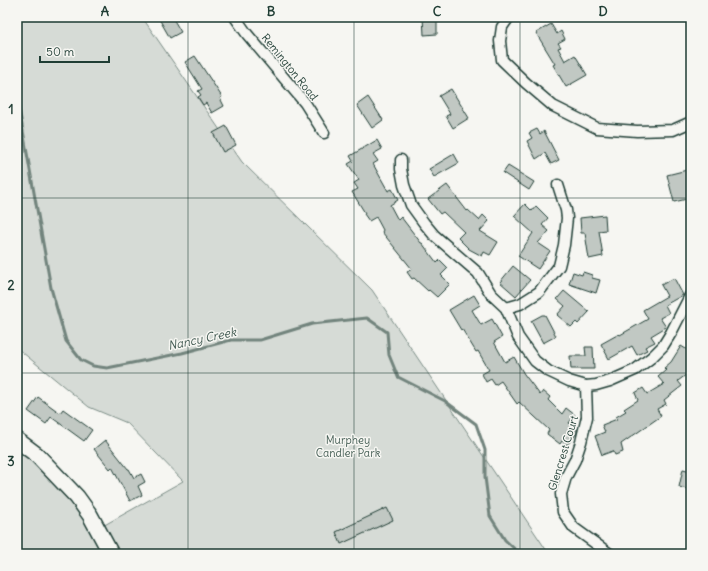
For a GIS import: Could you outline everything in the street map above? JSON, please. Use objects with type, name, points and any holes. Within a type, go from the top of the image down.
[{"type":"street","name":"Remington Road","points":[[235,17],[247,34],[305,103],[324,133]]},
{"type":"street","points":[[509,17],[502,27],[500,41],[502,60],[553,106],[597,128],[637,131],[673,130],[691,122]]},
{"type":"street","points":[[401,160],[404,185],[411,205],[424,223],[434,235],[478,273],[491,294],[506,308],[518,337],[535,361],[548,371],[569,381],[586,386],[596,385],[610,381],[635,370],[663,346],[691,294]]},
{"type":"street","points":[[506,308],[520,304],[539,292],[558,266],[564,245],[567,218],[558,185]]},
{"type":"street","name":"Glencrest Court","points":[[586,386],[587,417],[575,460],[566,477],[561,494],[563,512],[574,528],[610,554]]},
{"type":"street","points":[[17,440],[37,455],[77,497],[90,515],[111,554]]},
{"type":"green space","name":"Murphey Candler Park","points":[[17,17],[142,17],[242,162],[372,290],[549,554],[17,554],[17,448],[33,461],[76,507],[92,532],[183,481],[127,423],[89,407],[17,348]]},
{"type":"building","points":[[158,17],[172,17],[181,32],[170,38]]},
{"type":"building","points":[[423,17],[437,17],[437,34],[424,35]]},
{"type":"building","points":[[551,24],[557,34],[561,31],[565,39],[558,43],[561,47],[558,48],[565,61],[575,55],[587,75],[566,87],[553,65],[555,64],[536,33]]},
{"type":"building","points":[[195,56],[222,97],[220,98],[224,106],[212,113],[206,103],[203,105],[198,97],[201,95],[198,91],[202,89],[185,62]]},
{"type":"building","points":[[451,89],[469,118],[453,128],[446,116],[450,114],[439,96]]},
{"type":"building","points":[[368,97],[383,120],[372,128],[357,105]]},
{"type":"building","points":[[226,126],[236,145],[223,152],[213,133]]},
{"type":"building","points":[[537,129],[540,134],[544,131],[559,160],[551,164],[545,153],[536,159],[527,141],[532,138],[529,133]]},
{"type":"building","points":[[377,140],[382,149],[373,154],[378,161],[373,164],[388,191],[392,189],[398,200],[390,205],[398,220],[401,217],[437,263],[440,260],[448,268],[441,275],[450,284],[437,297],[414,278],[412,279],[407,272],[412,269],[382,232],[383,230],[376,217],[369,221],[352,192],[358,189],[354,183],[359,180],[348,164],[353,161],[350,156]]},
{"type":"building","points":[[454,154],[459,163],[434,177],[429,169]]},
{"type":"building","points":[[508,166],[534,182],[529,190],[503,173]]},
{"type":"building","points":[[691,169],[691,198],[674,202],[667,175]]},
{"type":"building","points":[[447,185],[467,211],[468,210],[479,220],[483,215],[489,221],[480,231],[498,242],[490,255],[484,252],[482,256],[469,249],[458,238],[464,232],[443,212],[440,214],[428,199]]},
{"type":"building","points":[[525,204],[532,211],[536,206],[548,218],[542,225],[549,231],[538,243],[550,251],[538,269],[518,256],[533,233],[514,216]]},
{"type":"building","points":[[605,215],[606,230],[599,231],[603,256],[589,259],[585,233],[581,233],[580,218]]},
{"type":"building","points":[[513,266],[530,280],[516,296],[500,282]]},
{"type":"building","points":[[573,272],[582,275],[583,272],[592,275],[592,278],[600,280],[596,293],[569,284]]},
{"type":"building","points":[[674,278],[683,295],[665,305],[669,313],[660,318],[666,327],[651,336],[655,342],[645,347],[647,350],[637,355],[632,346],[609,359],[601,344],[648,319],[643,310],[667,296],[661,285]]},
{"type":"building","points":[[564,291],[589,312],[578,324],[576,322],[571,327],[557,315],[565,306],[557,299]]},
{"type":"building","points":[[474,295],[480,305],[472,310],[481,325],[492,319],[502,337],[494,342],[505,362],[514,357],[524,374],[540,395],[543,391],[550,397],[548,400],[562,414],[566,408],[575,415],[569,423],[577,429],[577,433],[567,445],[562,441],[560,444],[547,434],[549,430],[519,402],[517,404],[501,381],[495,385],[491,379],[486,382],[482,374],[489,370],[478,351],[476,352],[449,310]]},
{"type":"building","points":[[545,315],[556,336],[543,343],[531,321]]},
{"type":"building","points":[[681,346],[691,352],[691,371],[678,381],[682,386],[664,400],[666,404],[657,409],[661,416],[621,444],[623,452],[615,455],[613,451],[602,455],[595,436],[605,432],[602,425],[617,419],[616,417],[626,411],[624,409],[638,400],[635,393],[643,388],[647,394],[664,384],[658,377],[666,370],[664,368],[671,362]]},
{"type":"building","points":[[585,347],[593,347],[594,369],[571,369],[570,356],[586,356]]},
{"type":"building","points":[[38,397],[60,413],[63,409],[92,430],[84,441],[51,417],[46,424],[28,411]]},
{"type":"building","points":[[105,440],[129,469],[134,478],[141,474],[145,482],[138,486],[142,495],[130,501],[112,467],[110,469],[94,449]]},
{"type":"building","points":[[683,469],[691,471],[691,490],[679,487]]},
{"type":"building","points":[[387,508],[393,520],[341,544],[336,532]]},
{"type":"waterway","name":"Nancy Creek","points":[[17,97],[51,288],[66,341],[81,360],[93,366],[107,368],[182,353],[231,340],[260,340],[312,324],[367,318],[387,332],[389,355],[398,377],[445,401],[476,424],[485,450],[485,477],[490,516],[505,540],[520,554]]}]
